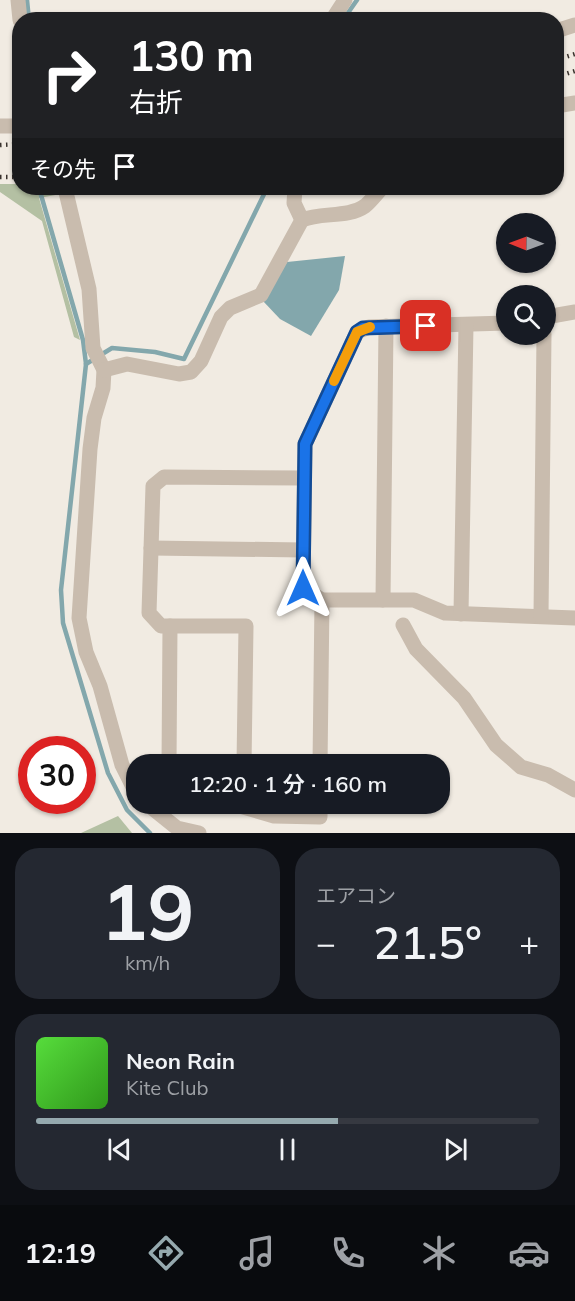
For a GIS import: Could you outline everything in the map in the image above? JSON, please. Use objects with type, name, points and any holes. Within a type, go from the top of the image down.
[{"type":"street","points":[[67,195],[89,289],[103,388],[94,418],[90,449],[78,618],[86,652],[100,686],[126,773]]},
{"type":"street","points":[[295,195],[294,203],[302,220]]},
{"type":"street","points":[[100,361],[179,374],[191,372],[201,361],[221,317],[230,308],[261,295],[302,220],[313,216],[356,211],[375,195]]},
{"type":"street","points":[[556,315],[575,312]]},
{"type":"street","points":[[496,324],[386,326],[363,328],[357,332],[305,444],[303,588],[321,600],[414,600],[445,613],[575,618]]},
{"type":"street","points":[[461,614],[466,325]]},
{"type":"street","points":[[383,600],[386,326]]},
{"type":"street","points":[[541,616],[544,345]]},
{"type":"street","points":[[244,754],[246,626],[161,626],[149,613],[153,486],[164,477],[303,478]]},
{"type":"street","points":[[152,548],[303,550]]},
{"type":"street","points":[[320,754],[321,600]]},
{"type":"street","points":[[403,625],[416,649],[464,698],[496,745],[521,767],[548,775],[575,790]]},
{"type":"street","points":[[169,754],[170,626]]},
{"type":"street","points":[[160,814],[177,828],[199,833]]},
{"type":"street","points":[[268,814],[320,817],[320,814]]},
{"type":"green space","points":[[0,184],[12,184],[12,195],[56,195],[39,198],[80,340],[74,337],[42,221],[0,192]]},
{"type":"green space","points":[[118,816],[132,833],[81,833]]},
{"type":"water","points":[[345,256],[339,290],[311,336],[280,319],[263,301],[287,262]]},
{"type":"waterway","points":[[27,0],[28,12]]},
{"type":"waterway","points":[[349,12],[357,0]]},
{"type":"waterway","points":[[41,195],[83,340],[86,364],[61,590],[63,623],[108,773],[127,810],[150,833]]},
{"type":"waterway","points":[[86,364],[112,348],[155,352],[184,359],[264,195]]},
{"type":"railway","points":[[564,57],[575,54]]},
{"type":"railway","points":[[564,74],[575,71]]},
{"type":"railway","points":[[0,145],[12,144]]},
{"type":"railway","points":[[0,177],[12,177]]},
{"type":"slow traffic","points":[[334,381],[357,332],[370,327]]},
{"type":"route","points":[[303,588],[305,444],[357,332],[369,327],[426,326]]}]
